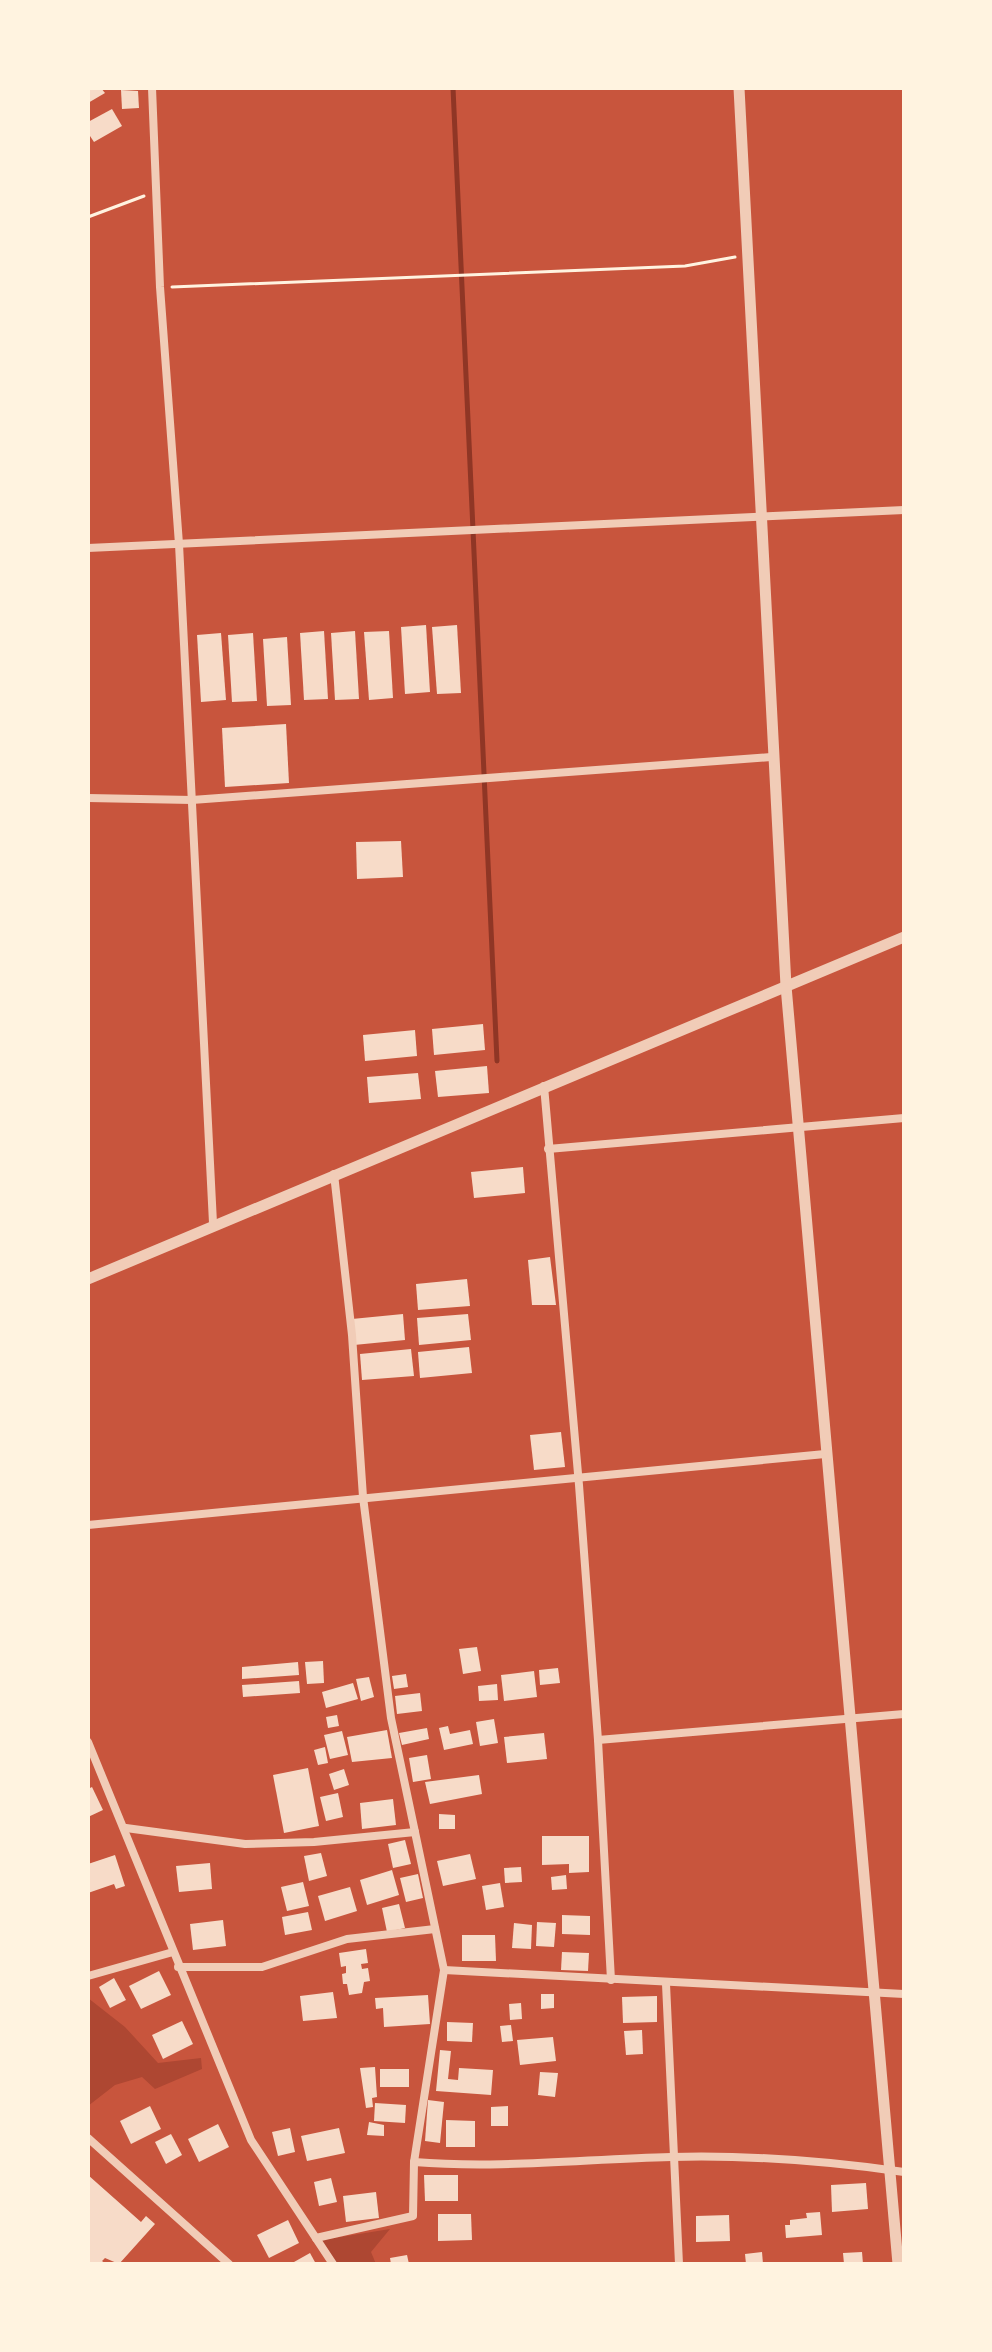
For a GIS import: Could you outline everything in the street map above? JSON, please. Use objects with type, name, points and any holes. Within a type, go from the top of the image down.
[{"type":"street","points":[[152,88],[160,287],[179,544],[213,1223]]},
{"type":"street","points":[[739,88],[771,757],[786,986],[898,2264]]},
{"type":"street","points":[[88,548],[904,510]]},
{"type":"street","points":[[88,798],[192,800],[771,757]]},
{"type":"street","points":[[88,1279],[213,1223],[904,937]]},
{"type":"street","points":[[544,1086],[579,1478],[611,1980]]},
{"type":"street","points":[[548,1149],[904,1118]]},
{"type":"street","points":[[316,2238],[413,2216],[414,2162],[444,1970],[391,1718],[363,1497],[352,1335],[334,1174]]},
{"type":"street","points":[[88,1525],[825,1454]]},
{"type":"street","points":[[598,1740],[904,1714]]},
{"type":"street","points":[[88,1742],[126,1828],[178,1967],[251,2140],[333,2264]]},
{"type":"street","points":[[126,1828],[245,1844],[314,1842],[415,1832]]},
{"type":"street","points":[[178,1967],[262,1967],[347,1939],[435,1929]]},
{"type":"street","points":[[88,1976],[173,1952]]},
{"type":"street","points":[[444,1970],[666,1984],[904,1994]]},
{"type":"street","points":[[666,1984],[679,2264]]},
{"type":"street","points":[[88,2138],[229,2264]]},
{"type":"street","points":[[414,2162],[479,2167],[674,2157],[821,2163],[904,2172]]},
{"type":"path","points":[[88,217],[156,191]]},
{"type":"path","points":[[160,287],[685,266],[746,255]]},
{"type":"shaded area","points":[[88,1998],[125,2027],[158,2063],[201,2058],[202,2069],[155,2089],[142,2077],[115,2085],[88,2106]]},
{"type":"shaded area","points":[[390,2229],[371,2252],[376,2264],[337,2264],[322,2240]]},
{"type":"building","points":[[88,88],[101,88],[105,93],[88,103]]},
{"type":"building","points":[[121,90],[138,91],[139,108],[122,109]]},
{"type":"building","points":[[112,109],[122,126],[94,142],[88,133],[88,122]]},
{"type":"building","points":[[426,625],[430,692],[405,694],[401,627]]},
{"type":"building","points":[[457,625],[461,693],[437,694],[432,627]]},
{"type":"building","points":[[324,631],[328,699],[304,700],[300,633]]},
{"type":"building","points":[[355,631],[359,699],[335,700],[331,633]]},
{"type":"building","points":[[389,631],[393,698],[369,700],[364,632]]},
{"type":"building","points":[[221,633],[226,700],[201,702],[197,635]]},
{"type":"building","points":[[253,633],[257,701],[232,702],[228,635]]},
{"type":"building","points":[[287,637],[291,705],[267,706],[263,639]]},
{"type":"building","points":[[286,724],[289,783],[225,787],[222,728]]},
{"type":"building","points":[[401,841],[403,877],[357,879],[356,842]]},
{"type":"building","points":[[483,1024],[485,1050],[434,1055],[432,1029]]},
{"type":"building","points":[[415,1030],[417,1056],[365,1061],[363,1035]]},
{"type":"building","points":[[487,1066],[489,1093],[438,1097],[435,1071]]},
{"type":"building","points":[[418,1073],[421,1099],[369,1103],[367,1077]]},
{"type":"building","points":[[523,1167],[525,1193],[474,1198],[471,1172]]},
{"type":"building","points":[[550,1257],[556,1305],[532,1305],[528,1260]]},
{"type":"building","points":[[467,1279],[470,1306],[418,1310],[416,1284]]},
{"type":"building","points":[[403,1314],[405,1340],[354,1345],[352,1319]]},
{"type":"building","points":[[468,1314],[471,1340],[419,1345],[417,1318]]},
{"type":"building","points":[[469,1347],[472,1373],[420,1378],[418,1352]]},
{"type":"building","points":[[411,1349],[414,1376],[362,1380],[360,1354]]},
{"type":"building","points":[[561,1432],[565,1467],[534,1470],[530,1435]]},
{"type":"building","points":[[477,1647],[481,1671],[463,1674],[459,1649]]},
{"type":"building","points":[[323,1661],[324,1683],[307,1684],[305,1662]]},
{"type":"building","points":[[298,1662],[299,1675],[242,1679],[242,1667]]},
{"type":"building","points":[[558,1668],[560,1683],[540,1685],[539,1670]]},
{"type":"building","points":[[534,1671],[537,1697],[504,1701],[501,1675]]},
{"type":"building","points":[[406,1674],[408,1687],[394,1689],[392,1676]]},
{"type":"building","points":[[369,1677],[374,1697],[361,1701],[356,1679]]},
{"type":"building","points":[[299,1681],[300,1693],[243,1697],[242,1685]]},
{"type":"building","points":[[353,1683],[358,1699],[326,1708],[322,1692]]},
{"type":"building","points":[[497,1684],[498,1700],[479,1701],[478,1686]]},
{"type":"building","points":[[420,1693],[422,1711],[397,1714],[395,1696]]},
{"type":"building","points":[[337,1715],[339,1726],[328,1728],[326,1717]]},
{"type":"building","points":[[494,1719],[498,1743],[480,1746],[476,1722]]},
{"type":"building","points":[[448,1726],[450,1734],[470,1730],[473,1744],[444,1750],[439,1728]]},
{"type":"building","points":[[427,1728],[429,1739],[402,1745],[399,1733]]},
{"type":"building","points":[[387,1730],[392,1758],[352,1762],[347,1737]]},
{"type":"building","points":[[342,1731],[348,1755],[330,1759],[324,1735]]},
{"type":"building","points":[[544,1733],[547,1759],[507,1763],[504,1737]]},
{"type":"building","points":[[325,1747],[328,1763],[318,1765],[314,1750]]},
{"type":"building","points":[[427,1755],[431,1779],[413,1782],[409,1758]]},
{"type":"building","points":[[308,1768],[319,1826],[284,1833],[273,1775]]},
{"type":"building","points":[[344,1769],[349,1785],[334,1790],[329,1774]]},
{"type":"building","points":[[479,1775],[482,1794],[430,1804],[425,1782]]},
{"type":"building","points":[[92,1787],[103,1810],[88,1817],[88,1789]]},
{"type":"building","points":[[338,1793],[343,1817],[326,1821],[320,1797]]},
{"type":"building","points":[[393,1799],[396,1825],[362,1829],[360,1803]]},
{"type":"building","points":[[439,1814],[455,1815],[455,1829],[439,1829]]},
{"type":"building","points":[[542,1836],[589,1836],[589,1872],[569,1873],[569,1864],[542,1865]]},
{"type":"building","points":[[405,1840],[411,1864],[393,1868],[388,1844]]},
{"type":"building","points":[[321,1853],[327,1876],[309,1881],[304,1856]]},
{"type":"building","points":[[470,1854],[476,1879],[443,1886],[437,1861]]},
{"type":"building","points":[[115,1855],[125,1886],[116,1889],[114,1884],[88,1893],[88,1864]]},
{"type":"building","points":[[210,1863],[212,1889],[179,1892],[176,1866]]},
{"type":"building","points":[[521,1867],[522,1882],[505,1883],[504,1868]]},
{"type":"building","points":[[392,1870],[399,1895],[367,1905],[360,1880]]},
{"type":"building","points":[[418,1874],[423,1898],[406,1902],[400,1878]]},
{"type":"building","points":[[566,1875],[567,1889],[552,1890],[551,1877]]},
{"type":"building","points":[[303,1882],[309,1906],[287,1911],[281,1887]]},
{"type":"building","points":[[500,1883],[504,1907],[486,1910],[482,1886]]},
{"type":"building","points":[[350,1887],[357,1911],[325,1921],[318,1896]]},
{"type":"building","points":[[399,1904],[405,1928],[387,1932],[382,1908]]},
{"type":"building","points":[[308,1912],[312,1930],[285,1935],[282,1917]]},
{"type":"building","points":[[562,1915],[590,1916],[590,1935],[562,1934]]},
{"type":"building","points":[[223,1920],[226,1946],[193,1950],[190,1924]]},
{"type":"building","points":[[537,1922],[556,1923],[554,1947],[536,1946]]},
{"type":"building","points":[[514,1923],[532,1925],[531,1949],[512,1948]]},
{"type":"building","points":[[462,1935],[495,1935],[496,1961],[462,1961]]},
{"type":"building","points":[[366,1949],[368,1963],[361,1964],[362,1969],[368,1968],[370,1981],[364,1982],[362,1993],[349,1995],[347,1984],[343,1984],[342,1974],[346,1973],[346,1966],[341,1967],[339,1953]]},
{"type":"building","points":[[562,1952],[589,1953],[588,1971],[561,1970]]},
{"type":"building","points":[[159,1971],[171,1995],[141,2009],[129,1986]]},
{"type":"building","points":[[114,1978],[126,2000],[110,2008],[99,1987]]},
{"type":"building","points":[[333,1992],[337,2018],[303,2021],[300,1996]]},
{"type":"building","points":[[541,1994],[554,1994],[554,2008],[541,2009]]},
{"type":"building","points":[[428,1995],[430,2024],[384,2027],[383,2008],[376,2009],[375,1998]]},
{"type":"building","points":[[657,1996],[657,2022],[623,2023],[622,1997]]},
{"type":"building","points":[[521,2003],[522,2019],[510,2020],[509,2004]]},
{"type":"building","points":[[182,2021],[193,2044],[163,2059],[152,2035]]},
{"type":"building","points":[[447,2022],[473,2023],[472,2042],[447,2041]]},
{"type":"building","points":[[511,2025],[513,2041],[502,2042],[500,2026]]},
{"type":"building","points":[[642,2030],[643,2054],[626,2055],[624,2031]]},
{"type":"building","points":[[553,2037],[556,2061],[520,2065],[517,2040]]},
{"type":"building","points":[[440,2050],[451,2051],[448,2079],[458,2080],[459,2068],[493,2070],[491,2095],[436,2091]]},
{"type":"building","points":[[375,2067],[377,2097],[372,2098],[373,2107],[366,2108],[360,2068]]},
{"type":"building","points":[[380,2069],[409,2069],[409,2087],[380,2087]]},
{"type":"building","points":[[540,2072],[558,2073],[555,2097],[538,2095]]},
{"type":"building","points":[[428,2100],[444,2102],[440,2143],[425,2141]]},
{"type":"building","points":[[375,2103],[406,2105],[405,2123],[374,2121]]},
{"type":"building","points":[[150,2106],[161,2129],[131,2144],[120,2121]]},
{"type":"building","points":[[508,2106],[508,2126],[491,2126],[491,2107]]},
{"type":"building","points":[[446,2120],[475,2121],[475,2147],[446,2147]]},
{"type":"building","points":[[369,2122],[384,2125],[384,2136],[367,2135]]},
{"type":"building","points":[[218,2124],[229,2147],[199,2162],[188,2139]]},
{"type":"building","points":[[290,2128],[295,2152],[278,2156],[272,2132]]},
{"type":"building","points":[[339,2128],[345,2153],[307,2161],[301,2136]]},
{"type":"building","points":[[171,2134],[182,2155],[166,2164],[155,2142]]},
{"type":"building","points":[[88,2175],[141,2222],[146,2216],[155,2224],[119,2264],[105,2258],[102,2261],[106,2264],[88,2264]]},
{"type":"building","points":[[424,2175],[458,2175],[458,2201],[425,2201]]},
{"type":"building","points":[[331,2178],[337,2202],[319,2206],[314,2182]]},
{"type":"building","points":[[866,2183],[868,2209],[832,2212],[831,2185]]},
{"type":"building","points":[[376,2192],[379,2218],[346,2222],[343,2196]]},
{"type":"building","points":[[820,2212],[822,2235],[786,2238],[785,2225],[790,2225],[790,2220],[807,2218],[806,2213]]},
{"type":"building","points":[[438,2214],[471,2214],[472,2240],[438,2241]]},
{"type":"building","points":[[729,2215],[730,2241],[696,2242],[696,2216]]},
{"type":"building","points":[[288,2220],[299,2243],[269,2258],[257,2235]]},
{"type":"building","points":[[762,2252],[763,2264],[746,2264],[745,2254]]},
{"type":"building","points":[[862,2252],[863,2264],[844,2264],[843,2253]]},
{"type":"building","points":[[310,2253],[316,2264],[294,2262]]},
{"type":"building","points":[[407,2255],[409,2264],[391,2264],[390,2258]]},
{"type":"waterway","points":[[453,88],[497,1061]]}]
